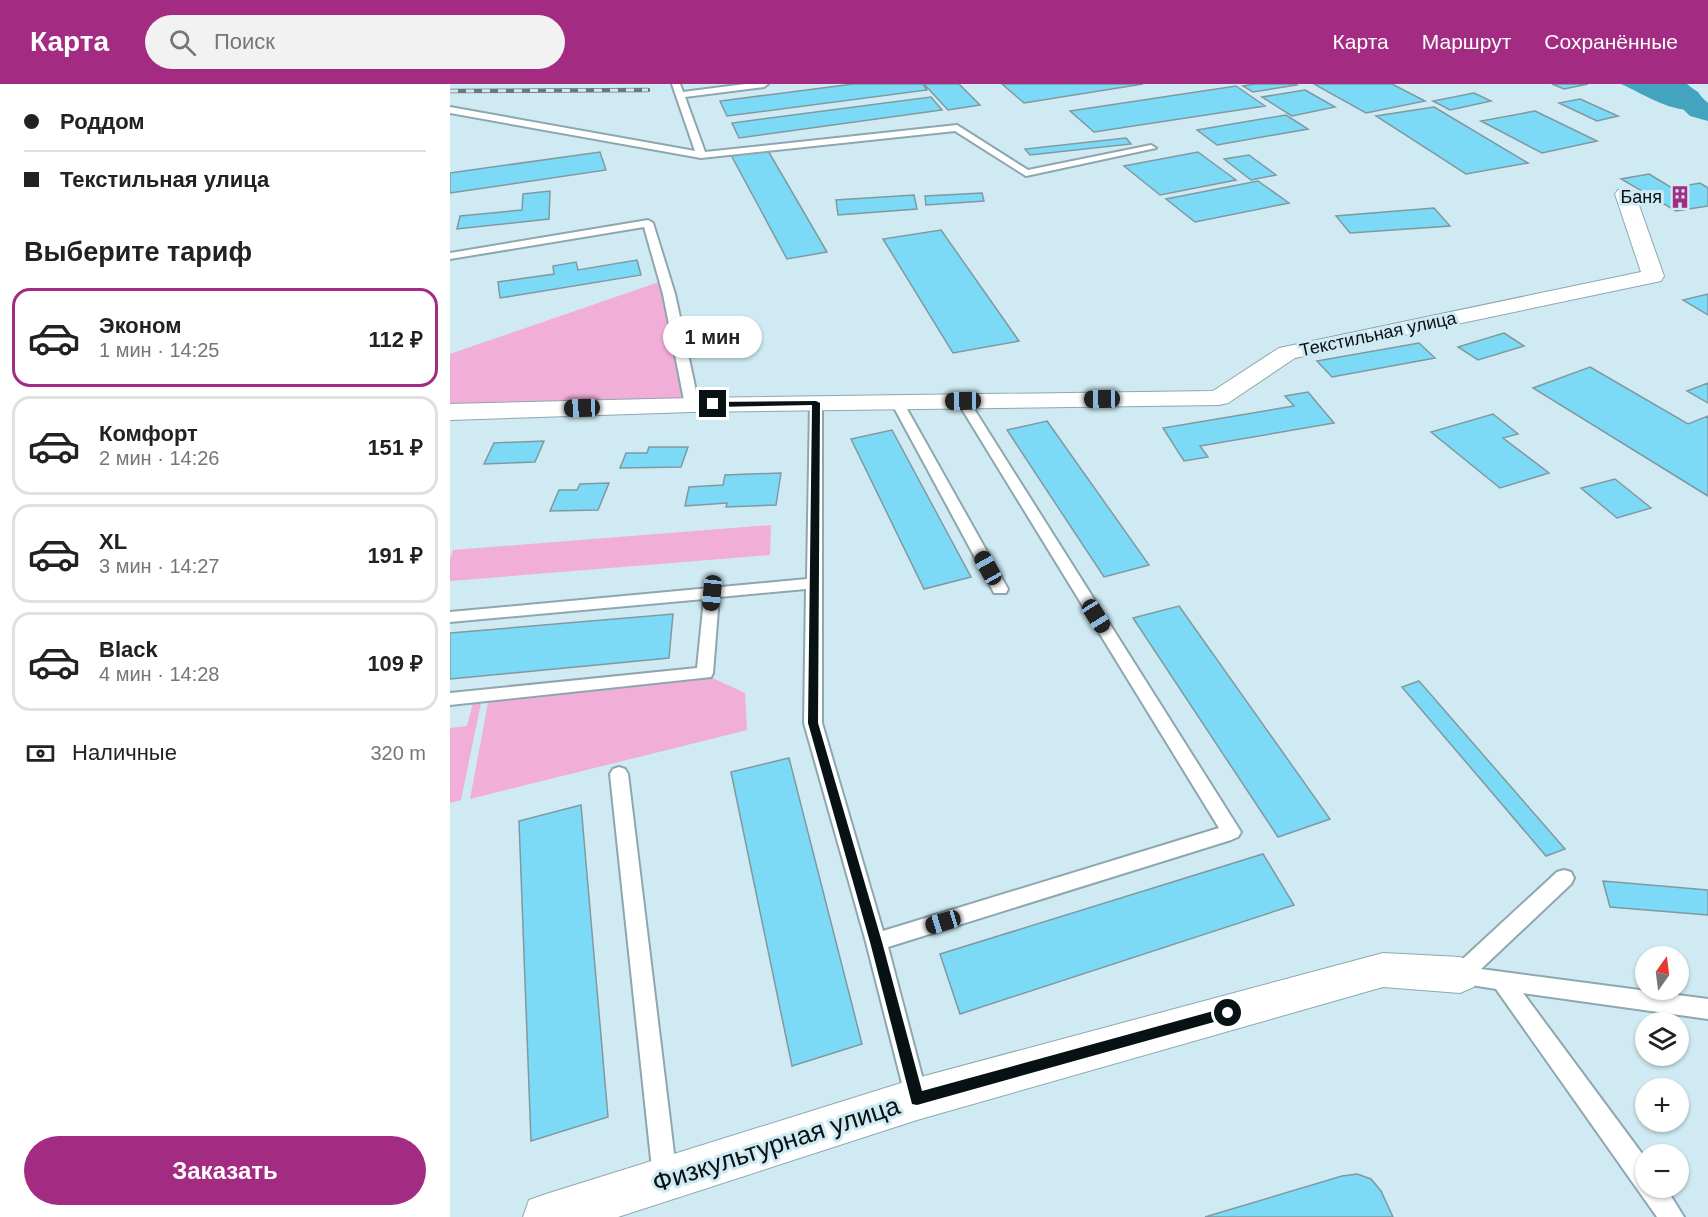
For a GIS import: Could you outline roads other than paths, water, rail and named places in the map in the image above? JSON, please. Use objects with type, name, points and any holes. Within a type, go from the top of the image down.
[{"type":"street","name":"Текстильная улица","points":[[450,412],[692,405],[1219,398],[1287,353],[1653,276],[1625,194]]},
{"type":"street","name":"Физкультурная улица","points":[[546,1217],[917,1099],[1383,970],[1460,975]]},
{"type":"lane","points":[[676,84],[701,154]]},
{"type":"lane","points":[[680,95],[764,84]]},
{"type":"lane","points":[[450,110],[701,154],[957,128],[1026,173],[1151,148]]},
{"type":"lane","points":[[450,256],[648,223],[669,294],[692,405]]},
{"type":"lane","points":[[876,942],[1231,832],[963,401]]},
{"type":"lane","points":[[897,402],[1000,589]]},
{"type":"lane","points":[[816,403],[813,723],[876,942],[917,1099]]},
{"type":"lane","points":[[450,617],[814,583]]},
{"type":"lane","points":[[450,699],[705,673],[712,593]]},
{"type":"lane","points":[[619,774],[665,1179]]},
{"type":"lane","points":[[1460,975],[1564,878]]},
{"type":"lane","points":[[1460,975],[1708,1009]]},
{"type":"lane","points":[[1502,981],[1635,1165]]},
{"type":"lane","points":[[1658,1198],[1672,1217]]},
{"type":"water","points":[[1621,84],[1686,84],[1698,92],[1706,103],[1705,108],[1684,110],[1662,104]]},
{"type":"waterway","points":[[1671,84],[1700,110],[1708,113]]},
{"type":"railway","points":[[450,91],[648,90]]},
{"type":"place","name":"Баня","points":[[1680,197]]}]
